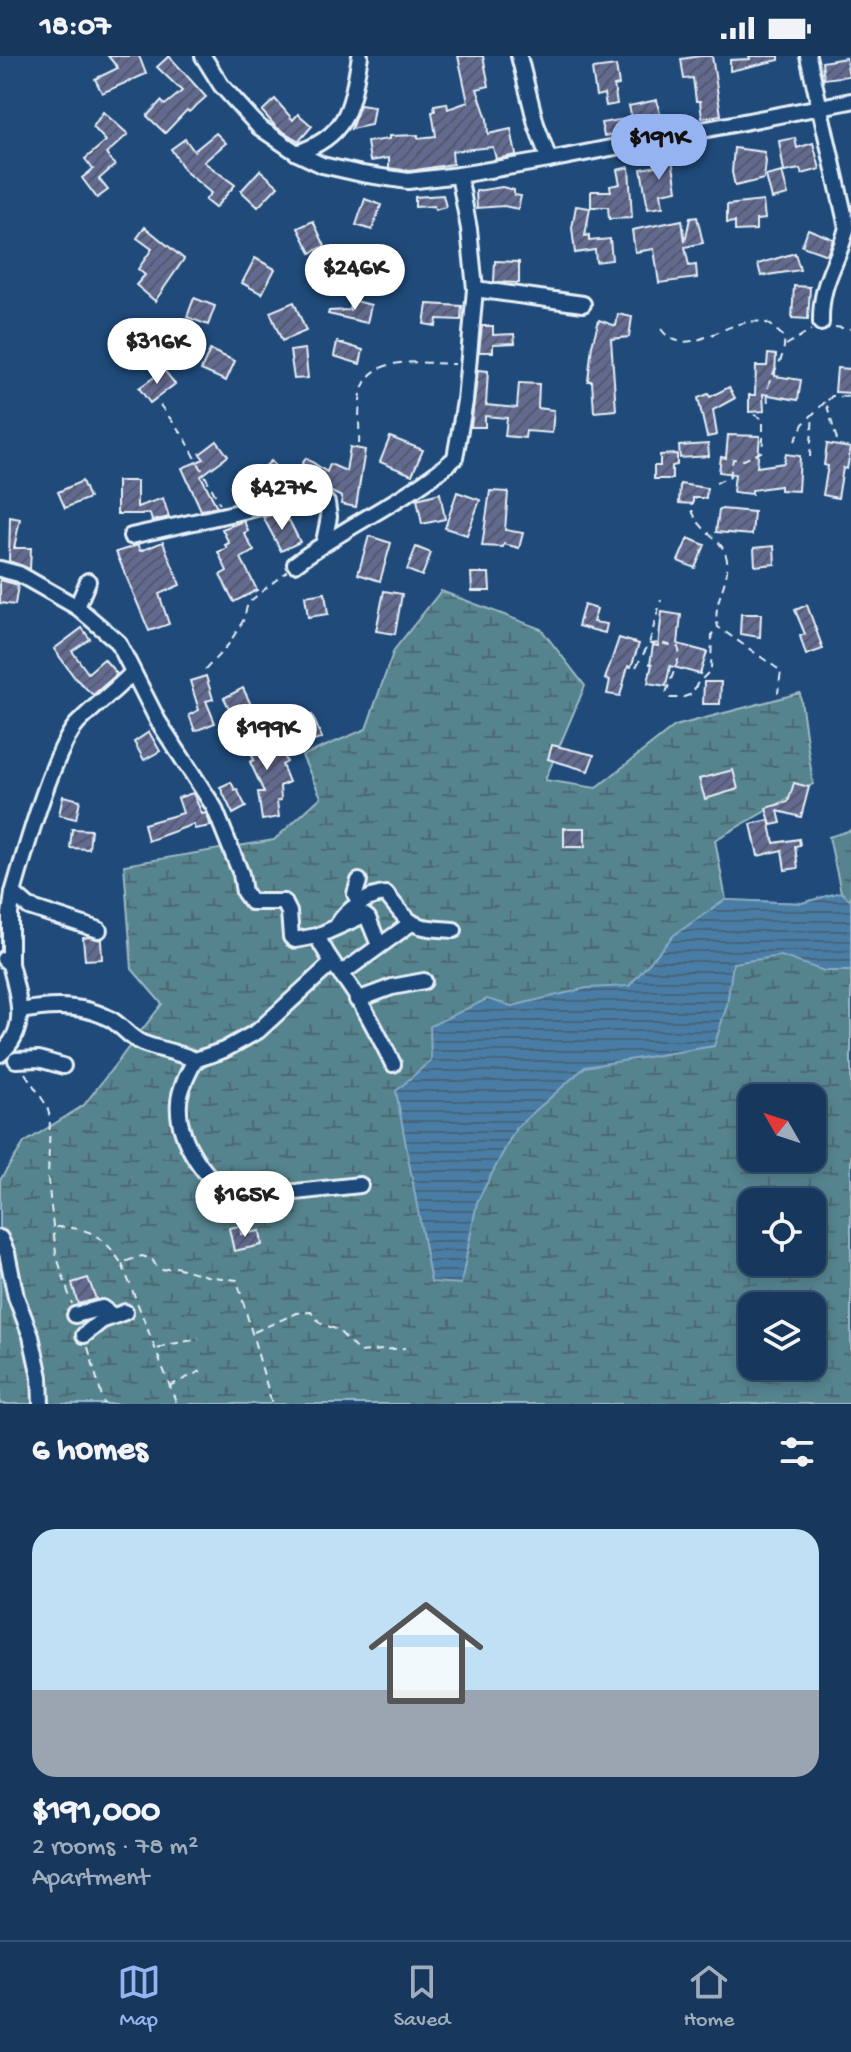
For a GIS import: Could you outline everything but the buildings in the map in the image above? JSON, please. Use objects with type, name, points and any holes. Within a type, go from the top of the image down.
[{"type":"street","points":[[203,56],[221,85],[259,127],[297,153],[322,165],[408,181],[549,160],[851,101]]},
{"type":"street","points":[[297,153],[319,145],[332,136],[341,124],[350,104],[360,56]]},
{"type":"street","points":[[519,56],[536,124],[549,160]]},
{"type":"street","points":[[808,56],[847,227],[847,242],[823,290],[821,323]]},
{"type":"street","points":[[295,564],[455,458],[463,417],[475,289],[459,175]]},
{"type":"street","points":[[475,289],[583,304]]},
{"type":"street","points":[[131,536],[288,500],[319,497],[329,509],[324,542]]},
{"type":"street","points":[[0,569],[19,574],[77,607],[118,642],[158,721],[214,807],[251,902],[284,902],[289,912],[291,937],[295,940],[317,936],[364,915],[379,945]]},
{"type":"street","points":[[77,607],[88,581]]},
{"type":"street","points":[[0,1054],[11,1045],[21,1011],[5,960],[10,914],[9,888],[70,735],[132,673]]},
{"type":"street","points":[[359,881],[355,894],[360,903]]},
{"type":"street","points":[[9,888],[29,907],[99,930]]},
{"type":"street","points":[[336,928],[340,918],[380,893],[386,894],[410,924],[454,930]]},
{"type":"street","points":[[360,1185],[240,1198],[230,1194],[201,1167],[187,1146],[179,1102],[195,1060],[224,1050],[258,1031],[336,969],[410,924]]},
{"type":"street","points":[[317,936],[393,1064]]},
{"type":"street","points":[[357,1000],[392,987],[424,981]]},
{"type":"street","points":[[21,1011],[41,1007],[82,1009],[111,1019],[141,1042],[195,1060]]},
{"type":"street","points":[[16,1060],[39,1059],[63,1066]]},
{"type":"street","points":[[0,1238],[7,1253],[16,1297],[31,1336],[40,1377],[41,1404]]},
{"type":"street","points":[[75,1315],[102,1308],[119,1314],[95,1325],[84,1335]]},
{"type":"path","points":[[661,329],[677,342],[697,341],[713,332],[742,325],[771,325],[784,337],[784,345],[781,363],[768,386],[768,407]]},
{"type":"path","points":[[359,444],[361,394],[368,377],[374,372],[395,364],[467,364]]},
{"type":"path","points":[[795,441],[803,424],[832,396],[851,397]]},
{"type":"path","points":[[826,402],[837,440]]},
{"type":"path","points":[[160,405],[185,438],[226,516]]},
{"type":"path","points":[[810,457],[813,413]]},
{"type":"path","points":[[716,483],[730,476],[733,459],[744,460],[761,452],[763,419],[753,414]]},
{"type":"path","points":[[649,644],[678,647],[680,655],[666,693],[670,698],[692,694],[711,670],[714,656],[712,634],[718,627],[716,605],[725,580],[726,555],[721,544],[697,524],[692,510]]},
{"type":"path","points":[[205,670],[228,645],[243,621],[248,603],[295,564]]},
{"type":"path","points":[[636,667],[649,644],[661,600]]},
{"type":"path","points":[[718,627],[781,671],[778,693]]},
{"type":"path","points":[[16,1060],[42,1098],[50,1118],[48,1179],[56,1254],[75,1315]]},
{"type":"path","points":[[54,1227],[77,1227],[109,1244],[121,1263],[177,1404]]},
{"type":"path","points":[[121,1263],[142,1256],[152,1259],[162,1270],[176,1267],[237,1280],[272,1404]]},
{"type":"path","points":[[253,1332],[297,1313],[311,1312],[320,1323],[338,1330],[359,1352],[405,1348]]},
{"type":"path","points":[[84,1335],[104,1404]]},
{"type":"path","points":[[156,1349],[199,1339]]},
{"type":"path","points":[[169,1386],[201,1371]]},
{"type":"green space","points":[[441,591],[541,629],[585,686],[545,780],[596,788],[675,726],[800,693],[813,784],[715,840],[726,900],[802,903],[841,892],[829,837],[851,830],[851,1404],[0,1404],[0,1180],[24,1143],[84,1105],[162,1004],[132,969],[124,865],[274,840],[321,797],[302,756],[366,729],[394,650]]},
{"type":"water","points":[[841,892],[851,900],[851,971],[824,971],[781,956],[733,963],[727,1005],[714,1046],[585,1067],[516,1128],[477,1202],[461,1284],[431,1282],[396,1091],[431,1060],[430,1026],[487,999],[512,1006],[587,988],[629,986],[674,935],[725,900],[802,903]]}]
